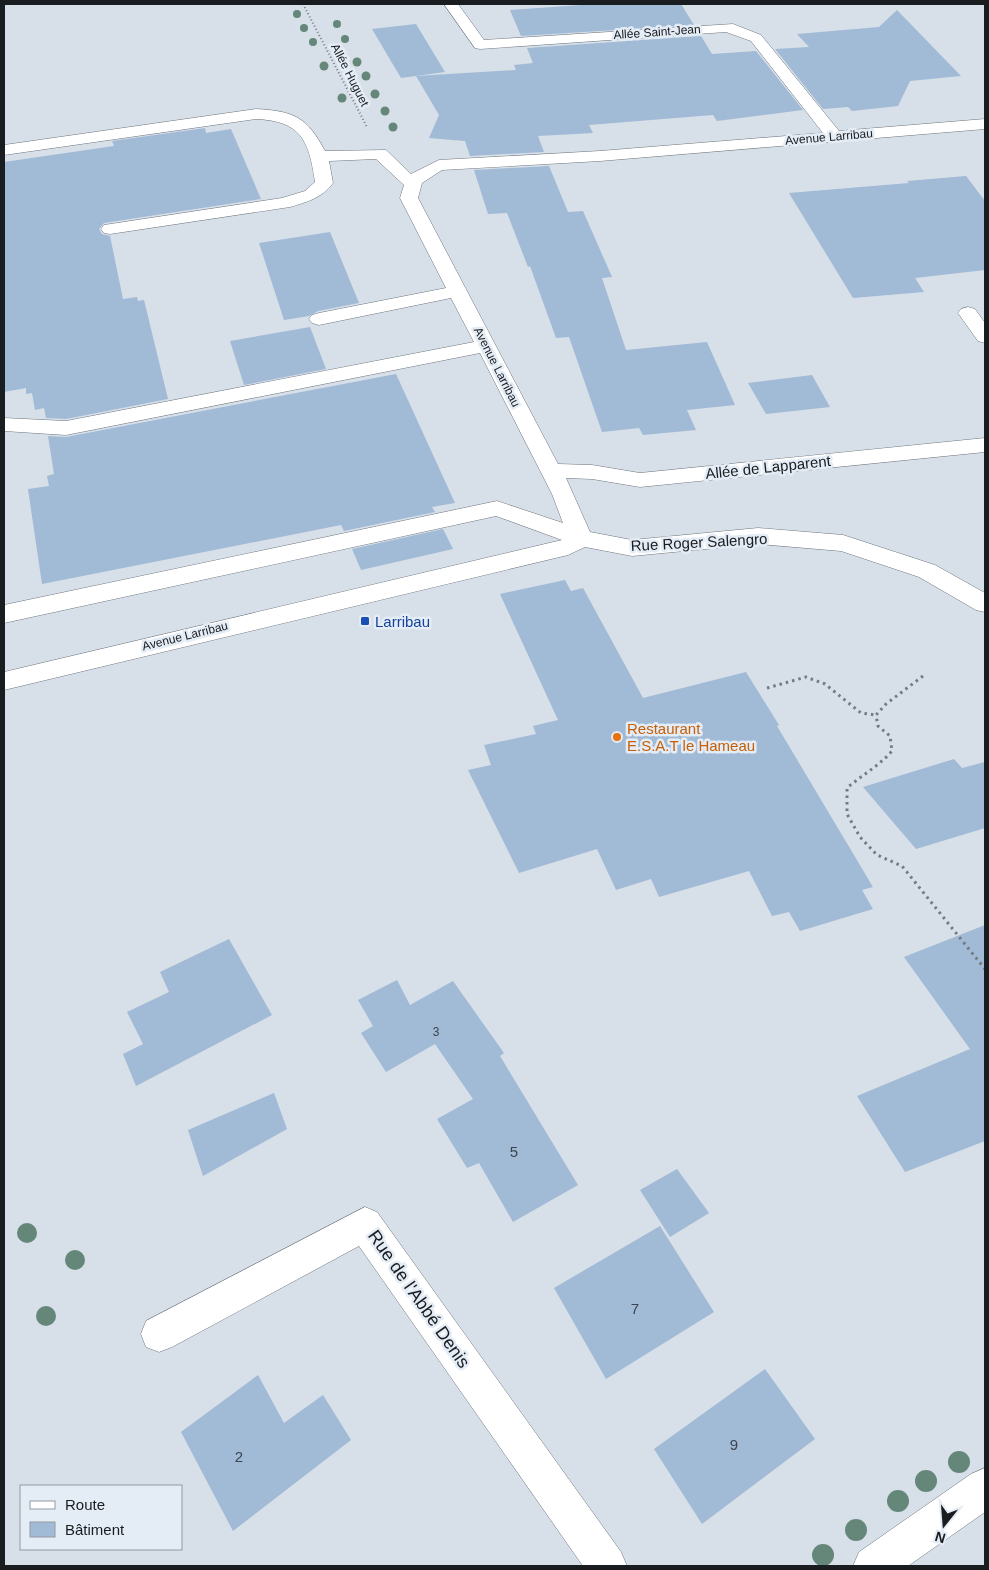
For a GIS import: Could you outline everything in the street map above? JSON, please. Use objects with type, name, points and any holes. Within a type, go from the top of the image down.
[{"type":"street","name":"Allée Saint-Jean","points":[[451,4],[480,45],[728,27],[756,38],[835,137]]},
{"type":"street","points":[[4,150],[256,114],[282,115],[301,124],[320,156],[324,183],[311,195],[284,203],[110,229]]},
{"type":"street","name":"Avenue Larribau","points":[[4,681],[568,547],[581,538],[568,502],[409,198],[411,183],[420,175],[439,165],[600,156],[985,124]]},
{"type":"street","points":[[320,156],[380,154],[411,183]]},
{"type":"street","points":[[319,319],[458,291]]},
{"type":"street","points":[[968,313],[985,337]]},
{"type":"street","points":[[4,425],[66,428],[486,346]]},
{"type":"street","name":"Allée de Lapparent","points":[[551,470],[592,472],[640,480],[985,445]]},
{"type":"street","name":"Rue Roger Salengro","points":[[4,614],[497,508],[581,538],[632,548],[758,536],[843,543],[927,571],[985,604]]},
{"type":"street","name":"Rue de l'Abbé Denis","points":[[159,1334],[365,1224],[607,1566]]},
{"type":"street","points":[[873,1566],[985,1488]]},
{"type":"path","name":"Allée Huguet","points":[[303,4],[380,154]]},
{"type":"path","points":[[876,715],[886,704],[923,676]]},
{"type":"path","points":[[767,688],[806,677],[825,684],[861,713],[876,715]]},
{"type":"path","points":[[876,715],[878,726],[890,736],[892,751],[879,766],[861,776],[847,788],[847,814],[860,837],[877,855],[902,866],[985,969]]},
{"type":"building","points":[[595,4],[681,4],[694,25],[521,36],[510,10]]},
{"type":"building","points":[[897,10],[961,76],[910,81],[898,106],[852,111],[848,107],[823,109],[775,49],[809,47],[797,34],[879,27]]},
{"type":"building","points":[[416,24],[445,72],[401,78],[372,29]]},
{"type":"building","points":[[701,36],[712,54],[756,51],[803,110],[717,121],[713,115],[589,125],[593,133],[538,136],[544,152],[470,156],[465,141],[429,138],[439,115],[416,76],[516,70],[514,65],[533,63],[527,48]]},
{"type":"building","points":[[205,128],[206,133],[231,129],[261,199],[104,223],[99,229],[102,234],[110,236],[123,299],[137,297],[138,301],[144,300],[168,399],[66,419],[46,418],[44,408],[35,410],[32,393],[26,394],[26,388],[4,392],[4,162],[114,146],[112,141]]},
{"type":"building","points":[[549,166],[568,212],[583,211],[612,277],[602,278],[626,350],[707,342],[735,405],[687,410],[696,430],[643,435],[639,428],[602,432],[569,337],[556,338],[530,266],[528,267],[507,213],[488,214],[474,170]]},
{"type":"building","points":[[966,176],[985,201],[985,270],[915,278],[924,292],[853,298],[789,193],[909,183],[907,181]]},
{"type":"building","points":[[330,232],[359,303],[318,311],[309,316],[284,320],[259,243]]},
{"type":"building","points":[[310,327],[326,369],[244,385],[230,341]]},
{"type":"building","points":[[396,374],[455,503],[432,507],[435,512],[344,531],[341,525],[42,584],[28,489],[49,486],[47,476],[54,474],[48,436],[66,437]]},
{"type":"building","points":[[812,375],[830,407],[766,414],[748,383]]},
{"type":"building","points":[[443,529],[453,549],[361,570],[352,549]]},
{"type":"building","points":[[565,580],[571,591],[583,588],[643,698],[746,672],[873,887],[862,890],[873,909],[800,931],[789,912],[772,916],[749,871],[659,897],[651,879],[616,890],[597,849],[519,873],[468,770],[491,765],[484,745],[536,734],[533,726],[558,720],[500,594]]},
{"type":"building","points":[[954,759],[962,768],[985,762],[985,828],[916,849],[863,787]]},
{"type":"building","points":[[985,925],[985,1141],[905,1172],[857,1096],[970,1049],[904,957]]},
{"type":"building","points":[[229,939],[272,1015],[136,1086],[123,1054],[143,1044],[127,1012],[169,992],[160,972]]},
{"type":"building","points":[[397,980],[410,1005],[453,981],[504,1053],[500,1056],[578,1185],[513,1222],[479,1163],[467,1168],[437,1119],[473,1099],[435,1044],[386,1072],[361,1033],[373,1026],[358,1000]]},
{"type":"building","points":[[274,1093],[287,1129],[203,1176],[188,1130]]},
{"type":"building","points":[[677,1169],[709,1213],[670,1237],[640,1190]]},
{"type":"building","points":[[660,1226],[714,1312],[606,1379],[554,1288]]},
{"type":"building","points":[[765,1369],[815,1439],[702,1524],[654,1449]]},
{"type":"building","points":[[258,1375],[284,1423],[323,1395],[351,1440],[233,1531],[181,1432]]},
{"type":"place","name":"Larribau","points":[[365,621]]},
{"type":"place","name":"Restaurant E.S.A.T le Hameau","points":[[617,737]]}]
